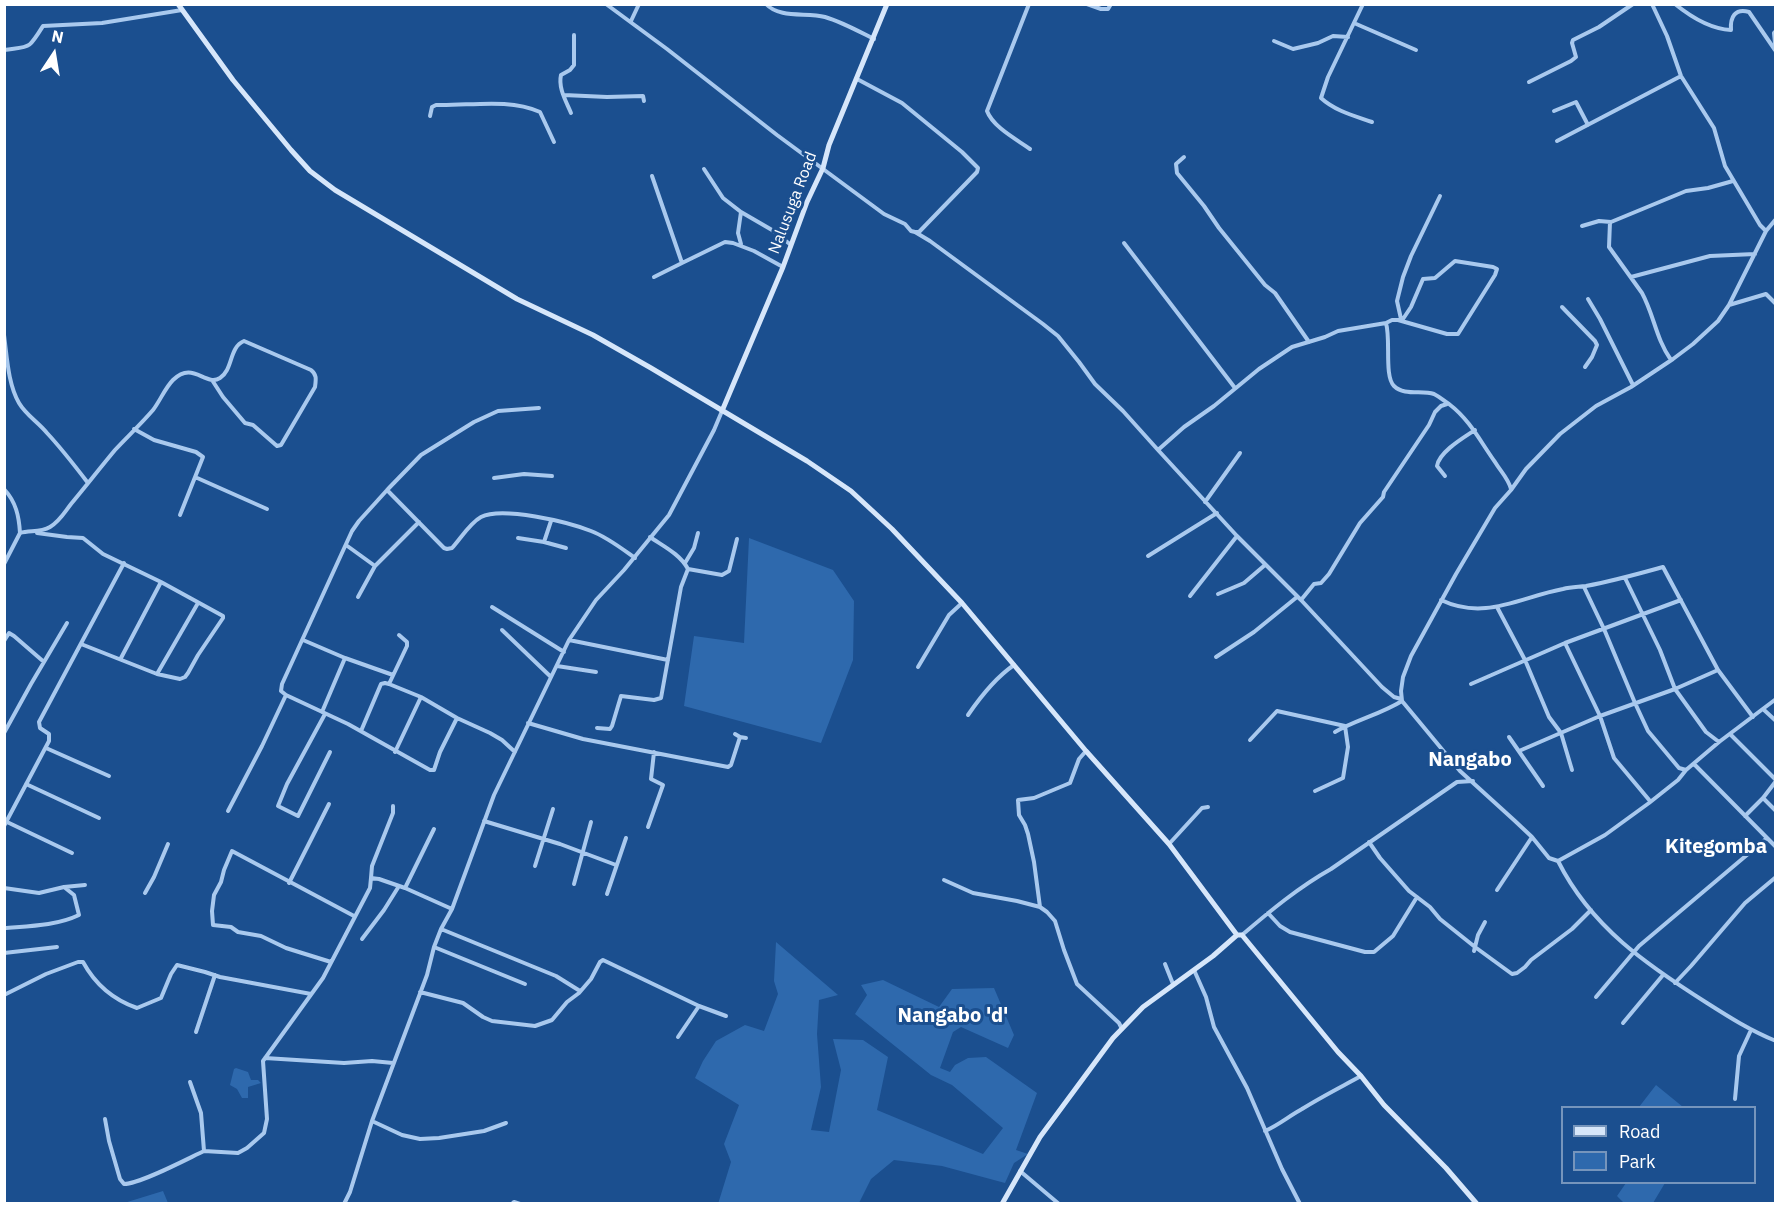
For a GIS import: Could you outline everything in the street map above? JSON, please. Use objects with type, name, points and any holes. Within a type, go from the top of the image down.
[{"type":"street","points":[[178,4],[233,80],[291,150],[310,171],[335,190],[517,298],[593,335],[807,461],[851,491],[892,529],[962,603],[1086,751],[1169,844],[1239,936],[1338,1052],[1384,1105],[1477,1203]]},
{"type":"street","points":[[606,4],[884,214],[905,224],[1058,336],[1095,384],[1123,411],[1265,566],[1299,598],[1382,687],[1394,697],[1402,700],[1460,771],[1532,837],[1549,858],[1558,861],[1570,884],[1606,928],[1634,953],[1675,983],[1737,1022],[1776,1041]]},
{"type":"street","points":[[631,21],[639,4]]},
{"type":"street","points":[[766,4],[773,11],[782,13],[826,17],[874,39]]},
{"type":"street","name":"Nalusuga Road","points":[[722,411],[783,267],[807,202],[823,168],[829,145],[887,4]]},
{"type":"street","points":[[1029,4],[987,111],[990,118],[1030,149]]},
{"type":"street","points":[[1087,4],[1104,10],[1108,9],[1111,4]]},
{"type":"street","points":[[1363,4],[1321,98],[1328,104],[1372,122]]},
{"type":"street","points":[[1529,82],[1571,61],[1576,57],[1572,43],[1574,40],[1599,27],[1633,4]]},
{"type":"street","points":[[1652,4],[1667,36],[1681,76],[1714,128],[1723,160],[1733,181],[1766,231]]},
{"type":"street","points":[[1675,4],[1697,20],[1724,30],[1731,30],[1731,21],[1735,13],[1749,12],[1775,52]]},
{"type":"street","points":[[4,50],[23,49],[30,46],[43,26],[102,23],[182,10]]},
{"type":"street","points":[[1354,23],[1416,50]]},
{"type":"street","points":[[1767,37],[1775,32]]},
{"type":"street","points":[[1775,32],[1775,52]]},
{"type":"street","points":[[572,113],[560,78],[574,65],[574,35]]},
{"type":"street","points":[[1274,41],[1293,49],[1318,43],[1333,36],[1348,37]]},
{"type":"street","points":[[1557,141],[1681,76]]},
{"type":"street","points":[[857,80],[902,103],[978,168],[977,172],[919,231],[915,232]]},
{"type":"street","points":[[564,94],[643,96],[644,101]]},
{"type":"street","points":[[1554,111],[1576,102],[1588,125]]},
{"type":"street","points":[[430,116],[432,107],[436,105],[506,104],[534,109],[542,114],[554,142]]},
{"type":"street","points":[[1184,157],[1176,164],[1177,173],[1265,285],[1275,293],[1309,342]]},
{"type":"street","points":[[704,169],[723,198],[791,245]]},
{"type":"street","points":[[652,176],[682,263]]},
{"type":"street","points":[[1582,226],[1595,221],[1610,222],[1686,191],[1733,181]]},
{"type":"street","points":[[1398,320],[1397,302],[1403,277],[1440,196]]},
{"type":"street","points":[[741,212],[738,234],[741,245]]},
{"type":"street","points":[[1402,700],[1401,684],[1407,665],[1495,508],[1549,443],[1596,406],[1671,360],[1712,328],[1725,314],[1766,231],[1776,219]]},
{"type":"street","points":[[1610,222],[1609,247],[1646,301],[1658,338],[1671,360]]},
{"type":"street","points":[[654,277],[725,242],[741,245],[783,267]]},
{"type":"street","points":[[1124,243],[1235,388]]},
{"type":"street","points":[[1631,277],[1710,256],[1755,255]]},
{"type":"street","points":[[1158,450],[1184,427],[1292,347],[1338,331],[1371,327],[1386,323],[1398,320],[1403,319],[1423,279],[1435,278],[1455,261],[1497,269],[1458,334],[1447,334],[1398,320]]},
{"type":"street","points":[[1729,305],[1765,294],[1776,304]]},
{"type":"street","points":[[1588,299],[1633,385]]},
{"type":"street","points":[[1562,307],[1597,345],[1585,367]]},
{"type":"street","points":[[1386,323],[1389,333],[1388,369],[1392,384],[1406,391],[1432,393],[1460,413],[1475,430],[1495,463],[1508,478],[1511,490]]},
{"type":"street","points":[[4,335],[9,374],[19,404],[46,431],[88,483]]},
{"type":"street","points":[[36,533],[60,521],[88,483],[153,410],[173,380],[180,375],[195,372],[212,380],[245,423],[253,425],[277,446],[281,445],[315,387],[316,379],[311,370],[244,341],[236,346],[223,375],[212,380]]},
{"type":"street","points":[[1216,657],[1254,632],[1314,584],[1321,583],[1329,574],[1360,523],[1383,496],[1435,412],[1441,406],[1448,404]]},
{"type":"street","points":[[457,718],[434,770],[427,769],[348,724],[282,693],[281,689],[359,520],[421,455],[474,422],[498,411],[539,408]]},
{"type":"street","points":[[344,1203],[350,1192],[393,1064],[428,975],[434,947],[452,909],[494,795],[528,723],[569,640],[596,600],[635,558],[669,515],[722,411]]},
{"type":"street","points":[[134,429],[154,440],[200,454],[203,457],[180,515]]},
{"type":"street","points":[[1444,476],[1437,466],[1438,461],[1456,443],[1475,430]]},
{"type":"street","points":[[1205,502],[1240,453]]},
{"type":"street","points":[[494,478],[524,474],[552,476]]},
{"type":"street","points":[[195,477],[267,509]]},
{"type":"street","points":[[4,489],[15,503],[20,533],[4,564]]},
{"type":"street","points":[[381,494],[388,489]]},
{"type":"street","points":[[388,489],[447,549],[452,548],[479,518],[490,513],[518,513],[590,531],[607,539],[635,558]]},
{"type":"street","points":[[1148,556],[1217,513]]},
{"type":"street","points":[[544,542],[551,521]]},
{"type":"street","points":[[358,597],[375,566],[418,522]]},
{"type":"street","points":[[20,533],[26,531],[83,538],[103,554],[161,582],[222,616],[222,621],[185,677],[174,679],[158,674],[81,644]]},
{"type":"street","points":[[685,563],[698,533]]},
{"type":"street","points":[[1190,596],[1237,536]]},
{"type":"street","points":[[597,728],[610,729],[621,696],[654,700],[661,698],[681,587],[688,569],[677,556],[650,537]]},
{"type":"street","points":[[518,538],[566,548]]},
{"type":"street","points":[[688,569],[724,575],[729,571],[737,539]]},
{"type":"street","points":[[346,544],[375,566]]},
{"type":"street","points":[[72,853],[6,824],[49,741],[50,734],[40,728],[39,722],[124,563]]},
{"type":"street","points":[[1218,594],[1244,583],[1265,566]]},
{"type":"street","points":[[1442,600],[1461,608],[1497,607],[1564,588],[1625,578],[1663,567],[1718,670],[1753,717]]},
{"type":"street","points":[[1625,578],[1660,650],[1675,689],[1707,732],[1719,742]]},
{"type":"street","points":[[121,658],[161,582]]},
{"type":"street","points":[[1584,586],[1648,731],[1679,768],[1686,770]]},
{"type":"street","points":[[1471,684],[1565,643],[1681,600]]},
{"type":"street","points":[[158,674],[198,603]]},
{"type":"street","points":[[918,667],[950,615],[962,603]]},
{"type":"street","points":[[492,607],[564,652]]},
{"type":"street","points":[[1497,607],[1525,660],[1549,717],[1561,733],[1572,770]]},
{"type":"street","points":[[4,733],[67,623]]},
{"type":"street","points":[[502,630],[551,677]]},
{"type":"street","points":[[4,641],[9,633],[44,662]]},
{"type":"street","points":[[389,684],[407,643],[399,635]]},
{"type":"street","points":[[303,640],[393,675]]},
{"type":"street","points":[[569,640],[668,660]]},
{"type":"street","points":[[1565,643],[1600,716],[1614,758],[1650,801]]},
{"type":"street","points":[[330,752],[298,816],[278,806],[323,713],[345,658]]},
{"type":"street","points":[[968,715],[987,689],[1003,672],[1014,665]]},
{"type":"street","points":[[557,666],[596,672]]},
{"type":"street","points":[[1519,751],[1600,716],[1675,689],[1718,670]]},
{"type":"street","points":[[361,731],[381,684],[385,683],[421,697],[502,740],[515,752]]},
{"type":"street","points":[[228,811],[286,695]]},
{"type":"street","points":[[395,752],[421,697]]},
{"type":"street","points":[[1558,861],[1605,835],[1678,780],[1686,770],[1719,742],[1776,699]]},
{"type":"street","points":[[1335,732],[1388,709],[1402,700]]},
{"type":"street","points":[[1763,709],[1776,721]]},
{"type":"street","points":[[1250,740],[1277,711],[1346,726]]},
{"type":"street","points":[[528,723],[583,739],[728,767],[731,765],[738,735],[746,738]]},
{"type":"street","points":[[1315,791],[1343,778],[1348,747],[1346,726]]},
{"type":"street","points":[[1730,734],[1776,780],[1763,798],[1745,816]]},
{"type":"street","points":[[1509,737],[1543,786]]},
{"type":"street","points":[[46,748],[109,776]]},
{"type":"street","points":[[1040,907],[1028,834],[1019,815],[1017,801],[1034,798],[1068,785],[1072,781],[1079,759],[1086,751]]},
{"type":"street","points":[[648,827],[663,785],[650,778],[654,752]]},
{"type":"street","points":[[1694,764],[1776,848]]},
{"type":"street","points":[[1457,782],[1460,771]]},
{"type":"street","points":[[1002,1203],[1040,1137],[1106,1047],[1143,1007],[1316,877],[1457,782],[1473,781]]},
{"type":"street","points":[[26,784],[99,818]]},
{"type":"street","points":[[1763,798],[1776,811]]},
{"type":"street","points":[[290,883],[329,804]]},
{"type":"street","points":[[105,1119],[120,1179],[124,1184],[158,1173],[204,1151],[238,1153],[264,1133],[267,1119],[262,1064],[331,962],[370,888],[372,866],[393,813],[393,806]]},
{"type":"street","points":[[1169,844],[1202,808],[1208,807]]},
{"type":"street","points":[[536,866],[553,809]]},
{"type":"street","points":[[484,820],[616,865]]},
{"type":"street","points":[[574,884],[591,822]]},
{"type":"street","points":[[405,888],[434,829]]},
{"type":"street","points":[[1497,890],[1532,837]]},
{"type":"street","points":[[607,894],[626,838]]},
{"type":"street","points":[[1596,997],[1639,946],[1767,838]]},
{"type":"street","points":[[1370,842],[1380,858],[1440,919],[1474,949],[1512,974],[1517,973],[1572,929],[1591,910]]},
{"type":"street","points":[[145,893],[168,844]]},
{"type":"street","points":[[331,962],[286,948],[261,936],[238,932],[231,927],[213,925],[214,894],[221,882],[232,851],[354,916]]},
{"type":"street","points":[[1675,983],[1745,903],[1776,876]]},
{"type":"street","points":[[371,878],[405,888],[452,909]]},
{"type":"street","points":[[944,880],[973,893],[1017,901],[1040,907],[1047,912],[1055,921],[1077,984],[1119,1023],[1122,1029]]},
{"type":"street","points":[[4,888],[39,893],[85,885]]},
{"type":"street","points":[[362,939],[399,886]]},
{"type":"street","points":[[4,928],[37,926],[79,915],[74,896],[64,887]]},
{"type":"street","points":[[1269,913],[1280,926],[1290,933],[1365,952],[1374,952],[1394,936],[1417,897]]},
{"type":"street","points":[[1474,949],[1485,922]]},
{"type":"street","points":[[441,929],[556,976],[580,991]]},
{"type":"street","points":[[4,953],[57,947]]},
{"type":"street","points":[[434,947],[525,984]]},
{"type":"street","points":[[420,992],[463,1003],[492,1021],[535,1026],[552,1020],[591,979],[603,960],[699,1006],[726,1016]]},
{"type":"street","points":[[4,995],[46,974],[78,962],[83,962],[90,974],[111,996],[137,1008],[161,998],[177,965],[311,994]]},
{"type":"street","points":[[1165,964],[1173,984]]},
{"type":"street","points":[[1194,970],[1206,997],[1214,1027],[1247,1088],[1300,1203]]},
{"type":"street","points":[[196,1032],[215,975]]},
{"type":"street","points":[[1623,1023],[1663,975]]},
{"type":"street","points":[[678,1037],[699,1006]]},
{"type":"street","points":[[1735,1099],[1739,1056],[1751,1030]]},
{"type":"street","points":[[265,1058],[344,1063],[372,1061],[393,1064]]},
{"type":"street","points":[[1265,1131],[1361,1076]]},
{"type":"street","points":[[190,1082],[201,1113],[204,1151]]},
{"type":"street","points":[[372,1121],[402,1135],[420,1139],[484,1131],[506,1123]]},
{"type":"street","points":[[1020,1172],[1059,1203]]},
{"type":"street","points":[[512,1203],[520,1203]]},
{"type":"green space","points":[[749,538],[833,570],[854,601],[853,660],[821,743],[684,706],[694,636],[744,643]]},
{"type":"green space","points":[[776,942],[838,995],[819,1000],[817,1034],[821,1087],[811,1130],[829,1132],[841,1070],[833,1039],[863,1040],[888,1057],[877,1110],[983,1154],[1003,1128],[952,1085],[931,1075],[855,1014],[867,995],[861,985],[883,980],[939,1007],[952,989],[994,988],[1014,1035],[1008,1048],[961,1027],[953,1032],[940,1068],[950,1072],[955,1065],[968,1058],[986,1057],[1037,1093],[1016,1150],[1028,1154],[1014,1163],[1005,1183],[942,1166],[894,1160],[871,1179],[859,1203],[718,1204],[731,1162],[724,1144],[739,1105],[695,1078],[716,1041],[745,1025],[764,1031],[778,994],[774,981]]},
{"type":"green space","points":[[236,1068],[248,1072],[251,1080],[258,1080],[261,1083],[248,1087],[248,1098],[242,1098],[237,1089],[230,1085]]},
{"type":"green space","points":[[1656,1085],[1682,1106],[1640,1106]]},
{"type":"green space","points":[[1625,1184],[1664,1184],[1653,1203],[1624,1203],[1617,1196]]},
{"type":"green space","points":[[163,1191],[168,1203],[124,1203]]},
{"type":"district","name":"Nangabo","points":[[1470,760]]},
{"type":"district","name":"Kitegomba","points":[[1716,847]]},
{"type":"district","name":"Nangabo 'd'","points":[[953,1016]]}]
